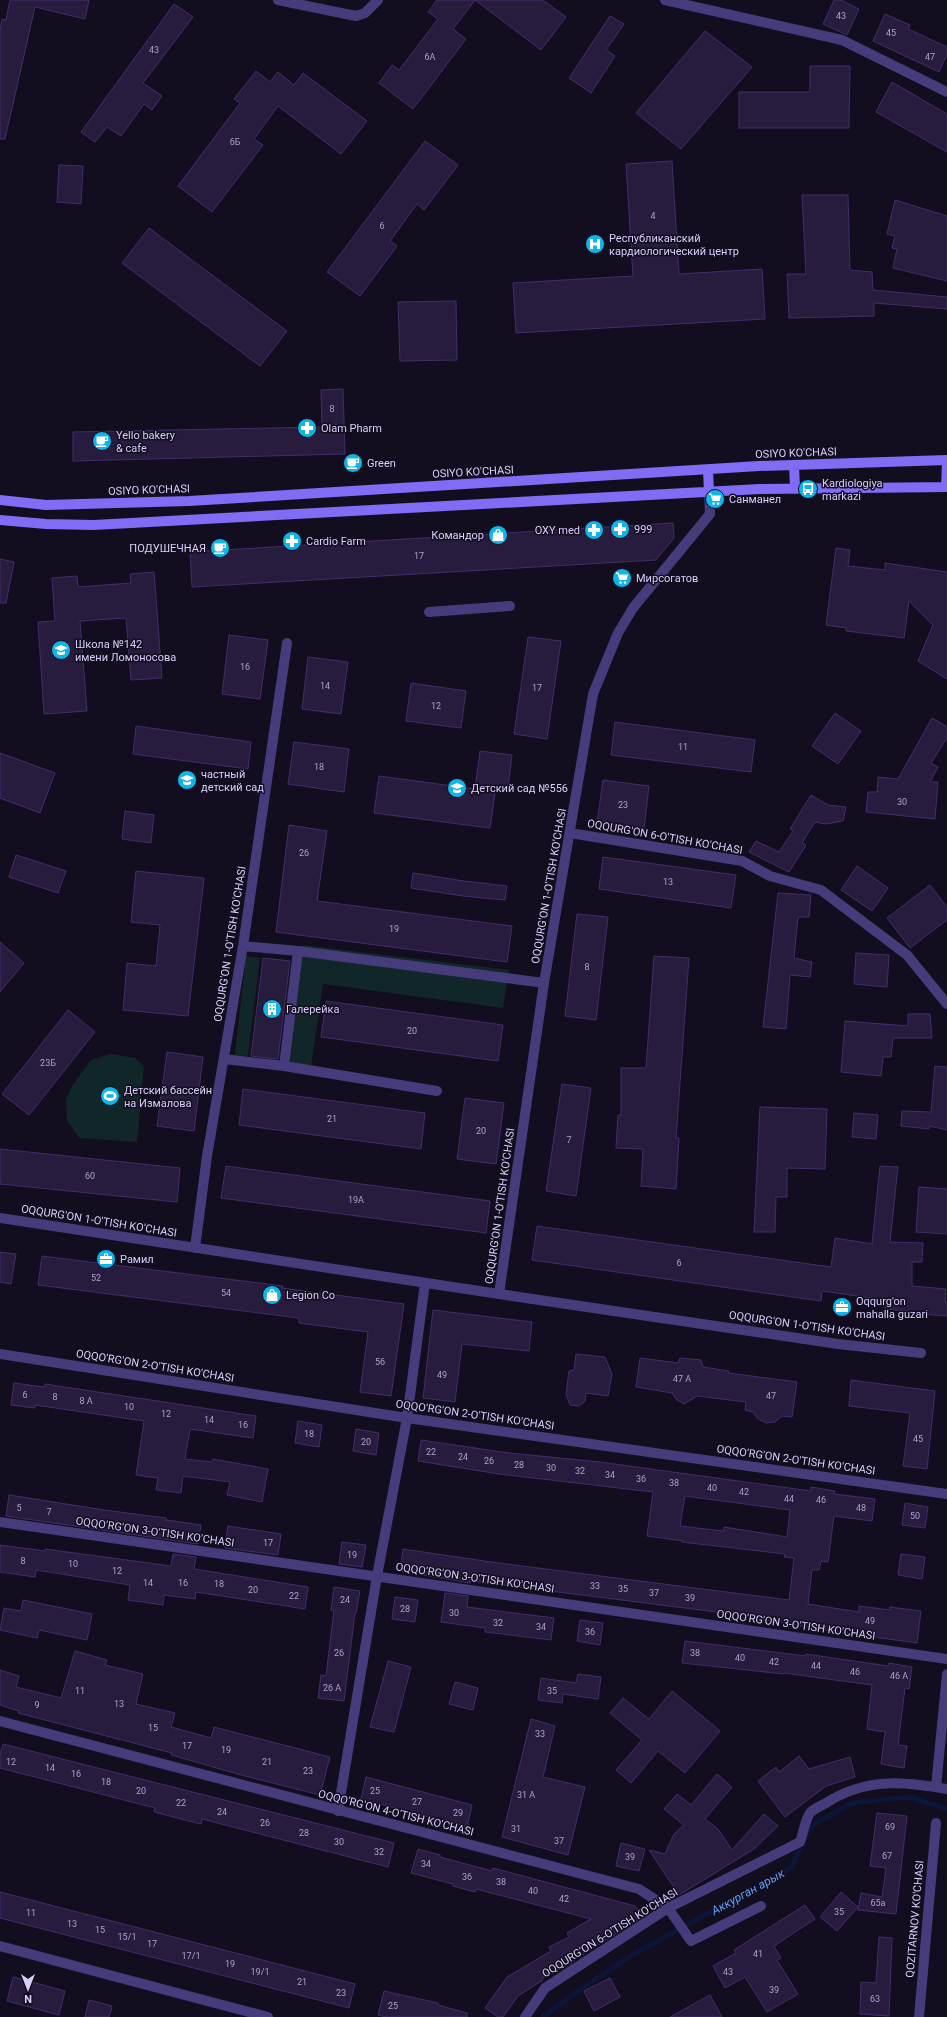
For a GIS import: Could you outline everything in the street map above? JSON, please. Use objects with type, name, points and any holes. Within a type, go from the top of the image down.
[{"type":"main road","name":"OSIYO KO'CHASI","points":[[0,500],[46,505],[189,501],[794,465],[947,462]]},
{"type":"main road","points":[[0,520],[46,524],[94,525],[709,492],[946,487],[947,462]]},
{"type":"main road","points":[[794,465],[795,489]]},
{"type":"main road","points":[[708,470],[709,492]]},
{"type":"street","points":[[278,0],[356,16],[365,13],[378,0]]},
{"type":"street","points":[[665,0],[842,40],[947,92]]},
{"type":"street","name":"OQQURG'ON 1-O'TISH KO'CHASI","points":[[499,1294],[544,983],[593,694],[618,633],[633,608],[710,514],[709,492]]},
{"type":"street","points":[[429,612],[510,606]]},
{"type":"street","name":"OQQURG'ON 1-O'TISH KO'CHASI","points":[[195,1248],[207,1156],[243,946],[287,643]]},
{"type":"street","name":"OQQURG'ON 6-O'TISH KO'CHASI","points":[[570,833],[742,861],[770,876],[821,890],[907,955],[947,1004]]},
{"type":"street","points":[[243,946],[298,951],[544,983]]},
{"type":"street","points":[[284,1066],[298,951]]},
{"type":"street","points":[[224,1059],[284,1066],[436,1091]]},
{"type":"street","name":"OQQURG'ON 1-O'TISH KO'CHASI","points":[[0,1218],[424,1283],[838,1344],[921,1352]]},
{"type":"street","points":[[338,1810],[377,1576],[407,1418],[424,1283]]},
{"type":"street","name":"OQQO'RG'ON 2-O'TISH KO'CHASI","points":[[0,1354],[407,1418],[947,1494]]},
{"type":"street","name":"OQQO'RG'ON 3-O'TISH KO'CHASI","points":[[0,1522],[947,1659]]},
{"type":"street","points":[[936,1787],[947,1674]]},
{"type":"street","name":"OQQO'RG'ON 4-O'TISH KO'CHASI","points":[[0,1721],[639,1889],[668,1908],[690,1940],[694,1940],[760,1906]]},
{"type":"street","name":"OQQURG'ON 6-O'TISH KO'CHASI","points":[[524,2017],[546,1988],[668,1908],[800,1842],[810,1813],[841,1794],[870,1786],[899,1782],[947,1789]]},
{"type":"street","name":"QOZITARNOV KO'CHASI","points":[[919,2017],[936,1823]]},
{"type":"street","points":[[0,1946],[268,2017]]},
{"type":"green space","points":[[303,945],[509,970],[503,1008],[323,984],[311,1067],[287,1064]]},
{"type":"green space","points":[[246,956],[260,958],[248,1056],[235,1055]]},
{"type":"green space","points":[[111,1054],[135,1058],[144,1066],[137,1142],[79,1138],[67,1120],[66,1099],[74,1083],[91,1060]]},
{"type":"water","name":"Детский бассейн на Измалова","points":[[110,1088],[116,1091],[119,1097],[116,1103],[110,1106],[104,1103],[101,1097],[104,1091]]},
{"type":"building","points":[[10,0],[89,0],[85,19],[35,7],[5,139],[0,139],[0,30],[2,19],[6,20]]},
{"type":"building","points":[[437,0],[475,0],[453,29],[466,39],[413,109],[379,83],[392,65],[399,70],[438,19],[428,12]]},
{"type":"building","points":[[475,0],[543,0],[566,17],[541,50]]},
{"type":"building","points":[[834,0],[841,0],[859,9],[847,35],[823,24]]},
{"type":"building","points":[[174,4],[193,17],[143,83],[162,96],[152,110],[144,104],[121,136],[107,127],[95,142],[81,132]]},
{"type":"building","points":[[885,14],[910,25],[908,29],[947,47],[947,54],[939,72],[873,41]]},
{"type":"building","points":[[610,16],[624,24],[606,50],[615,56],[591,93],[569,78]]},
{"type":"building","points":[[705,31],[752,67],[681,149],[636,113]]},
{"type":"building","points":[[810,66],[850,66],[849,128],[739,128],[739,92],[810,92]]},
{"type":"building","points":[[256,71],[270,82],[278,72],[294,85],[303,73],[367,121],[341,154],[278,106],[254,139],[263,145],[212,212],[178,186],[240,103],[234,99]]},
{"type":"building","points":[[892,82],[947,114],[947,152],[876,112]]},
{"type":"building","points":[[425,141],[458,165],[424,210],[417,204],[390,241],[397,246],[360,296],[327,272]]},
{"type":"building","points":[[672,161],[679,274],[762,269],[765,319],[516,333],[513,283],[633,276],[626,164]]},
{"type":"building","points":[[59,165],[83,166],[81,204],[57,202]]},
{"type":"building","points":[[802,195],[848,195],[850,270],[872,272],[873,290],[947,297],[947,309],[874,303],[874,316],[789,318],[787,274],[806,274]]},
{"type":"building","points":[[895,200],[947,216],[947,281],[893,268],[897,249],[892,248],[895,236],[887,234]]},
{"type":"building","points":[[149,228],[287,331],[260,366],[122,263]]},
{"type":"building","points":[[456,301],[457,360],[400,361],[398,302]]},
{"type":"building","points":[[343,389],[345,454],[73,461],[73,432],[322,427],[321,390]]},
{"type":"building","points":[[673,523],[674,538],[656,560],[192,587],[190,552]]},
{"type":"building","points":[[836,548],[850,550],[848,566],[885,570],[885,563],[947,572],[947,679],[918,661],[933,625],[909,601],[904,638],[846,631],[846,628],[826,625]]},
{"type":"building","points":[[0,559],[14,562],[6,603],[0,603]]},
{"type":"building","name":"Школа №142 имени Ломоносова","points":[[154,572],[162,678],[131,680],[126,618],[80,621],[87,711],[44,714],[38,622],[55,621],[52,578],[77,576],[78,587],[131,583],[130,574]]},
{"type":"building","points":[[229,635],[268,640],[260,699],[222,694]]},
{"type":"building","points":[[528,637],[561,641],[547,739],[514,734]]},
{"type":"building","points":[[308,657],[348,662],[341,714],[302,709]]},
{"type":"building","points":[[411,683],[466,691],[461,728],[406,721]]},
{"type":"building","points":[[835,713],[861,731],[838,764],[812,746]]},
{"type":"building","points":[[932,718],[947,727],[947,738],[931,763],[938,767],[930,782],[938,782],[935,819],[866,812],[868,792],[877,792],[878,777],[898,779]]},
{"type":"building","points":[[615,722],[755,740],[751,772],[611,755]]},
{"type":"building","points":[[136,726],[251,742],[248,769],[133,754]]},
{"type":"building","points":[[294,742],[349,749],[344,792],[288,784]]},
{"type":"building","points":[[480,751],[512,755],[508,787],[496,786],[490,828],[374,813],[379,776],[475,789]]},
{"type":"building","points":[[0,753],[55,773],[40,813],[0,798]]},
{"type":"building","points":[[603,780],[649,786],[644,829],[597,823]]},
{"type":"building","points":[[811,795],[828,805],[846,807],[843,821],[826,824],[815,822],[802,843],[806,845],[789,872],[749,852],[756,841],[779,852],[793,831],[790,829]]},
{"type":"building","points":[[125,811],[154,815],[151,843],[122,839]]},
{"type":"building","points":[[289,825],[327,831],[317,901],[512,926],[507,962],[276,932]]},
{"type":"building","points":[[16,855],[66,871],[58,893],[9,877]]},
{"type":"building","points":[[603,857],[736,875],[731,908],[599,889]]},
{"type":"building","points":[[857,866],[888,888],[872,911],[841,890]]},
{"type":"building","points":[[136,871],[204,878],[188,1016],[123,1010],[127,963],[156,966],[160,925],[131,922]]},
{"type":"building","points":[[413,873],[507,886],[505,900],[463,896],[411,888]]},
{"type":"building","points":[[930,885],[947,907],[947,920],[910,948],[887,918]]},
{"type":"building","points":[[778,893],[811,895],[809,917],[798,917],[794,958],[812,962],[810,977],[790,975],[786,1029],[763,1027]]},
{"type":"building","points":[[577,914],[608,917],[596,1020],[565,1016]]},
{"type":"building","points":[[0,942],[24,963],[0,992]]},
{"type":"building","points":[[856,953],[889,955],[887,987],[854,984]]},
{"type":"building","points":[[654,956],[689,958],[676,1138],[679,1138],[676,1189],[641,1186],[643,1149],[616,1148],[618,1115],[621,1115],[621,1068],[646,1068]]},
{"type":"building","name":"Галерейка","points":[[263,958],[290,961],[278,1059],[251,1056]]},
{"type":"building","points":[[326,1001],[503,1025],[498,1061],[321,1037]]},
{"type":"building","points":[[68,1010],[95,1032],[29,1115],[2,1094]]},
{"type":"building","points":[[908,1014],[930,1014],[932,1038],[893,1038],[891,1057],[883,1057],[881,1076],[841,1072],[845,1021],[908,1026]]},
{"type":"building","points":[[167,1052],[203,1057],[194,1131],[157,1126]]},
{"type":"building","points":[[935,1066],[947,1067],[947,1130],[929,1126],[929,1129],[901,1126],[902,1111],[931,1112]]},
{"type":"building","points":[[562,1084],[591,1088],[576,1196],[546,1191]]},
{"type":"building","points":[[243,1089],[425,1113],[421,1149],[239,1125]]},
{"type":"building","points":[[465,1098],[504,1103],[496,1164],[457,1159]]},
{"type":"building","points":[[760,1107],[827,1109],[825,1169],[787,1168],[787,1197],[776,1197],[775,1232],[754,1232]]},
{"type":"building","points":[[854,1113],[878,1115],[876,1139],[852,1137]]},
{"type":"building","points":[[0,1149],[180,1168],[177,1202],[0,1184]]},
{"type":"building","points":[[226,1166],[490,1201],[486,1233],[221,1198]]},
{"type":"building","points":[[880,1166],[898,1167],[890,1242],[923,1243],[922,1262],[912,1262],[912,1286],[946,1289],[945,1302],[947,1302],[947,1316],[885,1309],[885,1300],[822,1291],[821,1301],[532,1260],[537,1226],[831,1267],[835,1238],[872,1244]]},
{"type":"building","points":[[919,1187],[947,1189],[947,1234],[916,1232]]},
{"type":"building","points":[[0,1252],[16,1254],[11,1284],[0,1282]]},
{"type":"building","points":[[42,1256],[283,1286],[282,1288],[404,1304],[391,1396],[360,1392],[368,1332],[299,1323],[299,1318],[38,1285]]},
{"type":"building","points":[[433,1310],[532,1322],[529,1351],[462,1344],[455,1402],[423,1398]]},
{"type":"building","points":[[576,1354],[605,1357],[612,1374],[608,1396],[586,1393],[585,1401],[579,1406],[570,1405],[566,1394],[569,1371],[574,1370]]},
{"type":"building","points":[[640,1358],[678,1363],[680,1358],[701,1360],[703,1367],[729,1371],[728,1373],[797,1382],[792,1417],[782,1416],[775,1422],[766,1423],[757,1418],[753,1412],[745,1410],[746,1402],[697,1396],[684,1404],[676,1399],[672,1393],[636,1387]]},
{"type":"building","points":[[851,1380],[935,1391],[927,1469],[903,1466],[910,1413],[849,1406]]},
{"type":"building","points":[[14,1383],[44,1387],[45,1384],[256,1416],[253,1438],[190,1429],[185,1459],[212,1462],[213,1459],[268,1469],[262,1502],[227,1495],[230,1482],[183,1476],[181,1493],[156,1490],[158,1478],[136,1475],[144,1421],[35,1405],[35,1408],[11,1405]]},
{"type":"building","points":[[298,1421],[322,1425],[319,1447],[295,1443]]},
{"type":"building","points":[[356,1429],[379,1433],[376,1455],[353,1451]]},
{"type":"building","points":[[421,1440],[509,1453],[600,1462],[811,1491],[811,1487],[835,1491],[834,1494],[875,1499],[872,1521],[834,1516],[828,1562],[821,1561],[819,1570],[812,1570],[808,1604],[859,1612],[859,1606],[890,1610],[890,1607],[921,1611],[917,1643],[823,1630],[740,1615],[470,1581],[470,1583],[400,1571],[403,1549],[491,1562],[789,1600],[794,1558],[784,1557],[785,1554],[682,1542],[683,1541],[647,1536],[653,1492],[499,1474],[418,1461]],"holes":[[[685,1496],[790,1510],[787,1537],[724,1527],[723,1531],[680,1526]]]},
{"type":"building","points":[[9,1495],[166,1518],[166,1520],[201,1525],[198,1544],[6,1516]]},
{"type":"building","points":[[905,1503],[928,1507],[925,1528],[902,1525]]},
{"type":"building","points":[[228,1526],[281,1534],[278,1555],[225,1548]]},
{"type":"building","points":[[342,1542],[366,1545],[362,1567],[339,1564]]},
{"type":"building","points":[[0,1545],[45,1551],[45,1549],[171,1566],[173,1554],[196,1557],[194,1569],[308,1587],[305,1609],[196,1592],[195,1599],[164,1595],[163,1605],[128,1600],[130,1585],[36,1570],[35,1577],[0,1572]]},
{"type":"building","points":[[901,1554],[925,1557],[922,1579],[898,1575]]},
{"type":"building","points":[[334,1587],[360,1591],[355,1613],[344,1701],[318,1698],[321,1675],[326,1676],[334,1610],[331,1610]]},
{"type":"building","points":[[445,1593],[468,1596],[467,1607],[554,1618],[551,1640],[485,1632],[485,1628],[441,1622]]},
{"type":"building","points":[[395,1597],[418,1600],[415,1622],[392,1619]]},
{"type":"building","points":[[23,1600],[92,1614],[87,1640],[39,1630],[37,1638],[0,1630],[4,1608],[21,1611]]},
{"type":"building","points":[[580,1620],[603,1623],[600,1645],[577,1641]]},
{"type":"building","points":[[685,1641],[806,1656],[806,1654],[888,1666],[889,1663],[912,1667],[909,1689],[905,1688],[898,1745],[907,1746],[904,1768],[881,1764],[885,1732],[867,1729],[872,1685],[784,1673],[682,1663]]},
{"type":"building","points":[[75,1651],[107,1660],[105,1665],[143,1674],[136,1704],[175,1713],[171,1727],[211,1738],[214,1727],[330,1757],[320,1795],[171,1755],[172,1753],[18,1713],[19,1711],[0,1705],[0,1670],[19,1676],[16,1687],[61,1698]]},
{"type":"building","points":[[388,1661],[411,1667],[394,1732],[370,1727]]},
{"type":"building","points":[[578,1674],[601,1677],[598,1699],[563,1694],[562,1703],[538,1700],[541,1678],[576,1683]]},
{"type":"building","points":[[455,1682],[478,1688],[473,1710],[449,1704]]},
{"type":"building","points":[[672,1691],[720,1731],[685,1773],[658,1751],[631,1783],[616,1770],[642,1740],[610,1713],[623,1698],[649,1719]]},
{"type":"building","points":[[531,1719],[555,1726],[543,1777],[585,1787],[568,1855],[502,1837]]},
{"type":"building","points":[[3,1744],[394,1843],[388,1867],[202,1819],[201,1824],[154,1812],[155,1808],[0,1768],[0,1755]]},
{"type":"building","points":[[799,1756],[809,1769],[850,1757],[855,1777],[826,1786],[785,1817],[758,1781],[776,1767],[779,1772]]},
{"type":"building","points":[[717,1774],[732,1787],[705,1819],[718,1829],[732,1850],[764,1814],[778,1826],[754,1849],[679,1895],[649,1850],[665,1854],[674,1834],[684,1825],[664,1809],[677,1794],[691,1805]]},
{"type":"building","points":[[366,1777],[472,1805],[467,1827],[361,1799]]},
{"type":"building","points":[[877,1813],[907,1816],[896,1914],[858,1910],[861,1893],[882,1897],[886,1868],[870,1866]]},
{"type":"building","points":[[621,1843],[645,1849],[639,1871],[616,1866]]},
{"type":"building","points":[[418,1849],[440,1855],[440,1857],[492,1871],[493,1868],[635,1906],[643,1917],[577,1958],[572,1963],[542,1978],[543,1980],[518,1996],[503,2017],[498,2017],[485,2008],[507,1977],[551,1951],[549,1947],[569,1937],[567,1933],[591,1919],[476,1889],[475,1892],[453,1886],[453,1884],[411,1873]]},
{"type":"building","points":[[0,1892],[355,1984],[349,2008],[0,1918]]},
{"type":"building","points":[[841,1892],[858,1907],[837,1931],[820,1917]]},
{"type":"building","points":[[805,1905],[815,1919],[774,1946],[781,1958],[777,1960],[798,1994],[767,2012],[745,1977],[725,1988],[713,1966],[736,1953],[734,1950]]},
{"type":"building","points":[[879,1937],[892,1938],[889,2016],[860,2014],[861,1982],[876,1983]]},
{"type":"building","points":[[13,1977],[65,1991],[59,2015],[7,2001]]},
{"type":"building","points":[[610,1978],[620,1997],[594,2011],[584,1991]]},
{"type":"building","points":[[384,1991],[438,2003],[438,2005],[467,2013],[467,2017],[386,2017],[378,2015]]},
{"type":"building","points":[[710,1995],[722,2017],[670,2017]]},
{"type":"building","points":[[89,2000],[112,2006],[109,2017],[85,2017]]},
{"type":"waterway","name":"Аккурган арык","points":[[543,2017],[571,1996],[632,1955],[791,1868],[811,1826],[852,1803],[909,1797],[947,1809]]},
{"type":"place","name":"Республиканский кардиологический центр","points":[[595,244]]},
{"type":"place","name":"Olam Pharm","points":[[307,428]]},
{"type":"place","name":"Yello bakery & cafe","points":[[102,441]]},
{"type":"place","name":"Green","points":[[353,463]]},
{"type":"place","name":"Kardiologiya markazi","points":[[808,489]]},
{"type":"place","name":"Санманел","points":[[715,499]]},
{"type":"place","name":"999","points":[[620,529]]},
{"type":"place","name":"OXY med","points":[[594,530]]},
{"type":"place","name":"Командор","points":[[498,535]]},
{"type":"place","name":"Cardio Farm","points":[[292,541]]},
{"type":"place","name":"ПОДУШЕЧНАЯ","points":[[220,548]]},
{"type":"place","name":"Мирсогатов","points":[[622,578]]},
{"type":"place","name":"Школа №142 имени Ломоносова","points":[[61,650]]},
{"type":"place","name":"частный детский сад","points":[[187,780]]},
{"type":"place","name":"Детский сад №556","points":[[457,788]]},
{"type":"place","name":"Галерейка","points":[[272,1009]]},
{"type":"place","name":"Детский бассейн на Измалова","points":[[110,1096]]},
{"type":"place","name":"Рамил","points":[[106,1259]]},
{"type":"place","name":"Legion Co","points":[[272,1295]]},
{"type":"place","name":"Oqqurg'on mahalla guzari","points":[[842,1307]]}]
